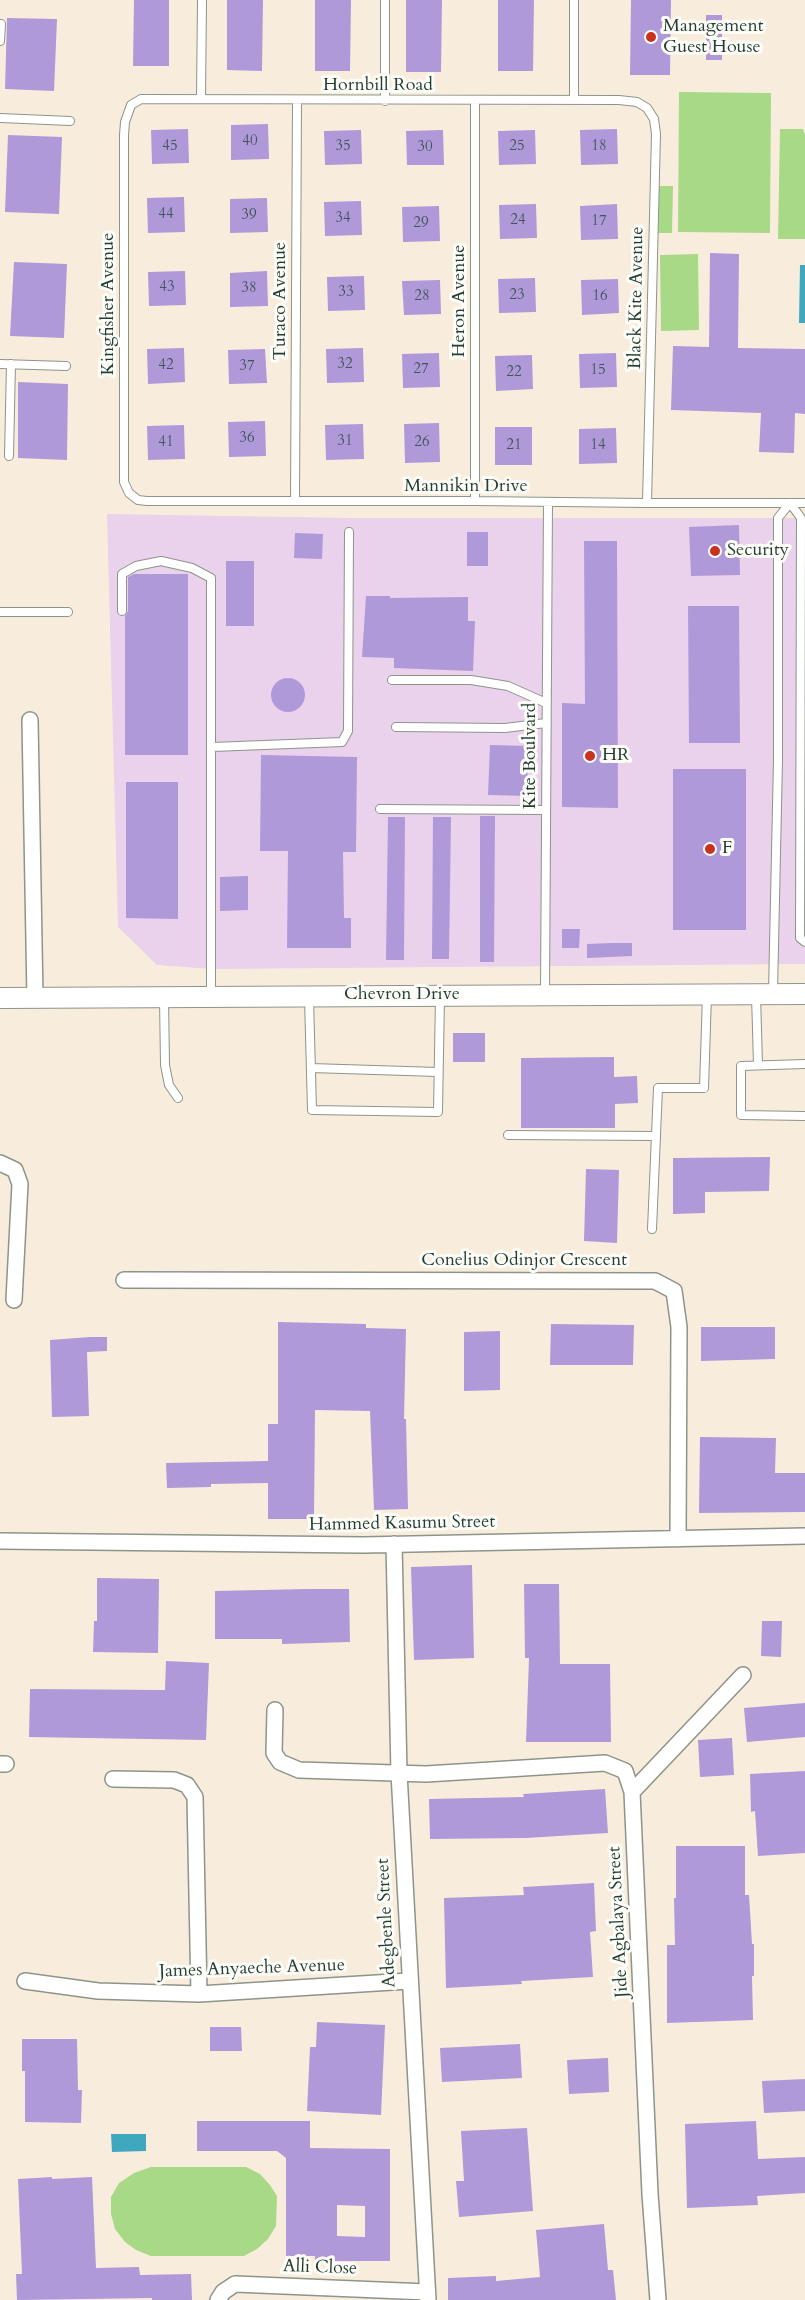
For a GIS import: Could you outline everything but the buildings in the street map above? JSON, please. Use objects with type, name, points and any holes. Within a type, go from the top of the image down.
[{"type":"main road","name":"Chevron Drive","points":[[0,998],[805,994]]},
{"type":"street","points":[[30,720],[35,998]]},
{"type":"street","points":[[0,1163],[15,1170],[20,1184],[14,1300]]},
{"type":"street","name":"Conelius Odinjor Crescent","points":[[124,1280],[655,1281],[674,1291],[679,1327],[678,1539]]},
{"type":"street","name":"Hammed Kasumu Street","points":[[0,1541],[394,1544],[805,1536]]},
{"type":"street","name":"Adegbenle Street","points":[[394,1544],[399,1773],[427,2296]]},
{"type":"street","points":[[632,1792],[743,1675]]},
{"type":"street","name":"Jide Agbalaya Street","points":[[275,1710],[274,1753],[280,1762],[299,1770],[426,1774],[605,1763],[625,1771],[632,1792],[650,2194],[658,2300]]},
{"type":"street","points":[[113,1779],[174,1780],[187,1785],[195,1797],[199,1994]]},
{"type":"street","name":"James Anyaeche Avenue","points":[[25,1981],[98,1990],[199,1994],[409,1981]]},
{"type":"street","name":"Alli Close","points":[[218,2300],[223,2292],[235,2284],[427,2296]]},
{"type":"lane","points":[[201,99],[202,0]]},
{"type":"lane","points":[[385,0],[385,101]]},
{"type":"lane","points":[[574,0],[574,100]]},
{"type":"lane","points":[[0,41],[1,24]]},
{"type":"lane","name":"Hornbill Road","points":[[128,114],[131,105],[141,99],[637,102]]},
{"type":"lane","name":"Turaco Avenue","points":[[295,501],[297,100]]},
{"type":"lane","name":"Heron Avenue","points":[[475,101],[475,501]]},
{"type":"lane","name":"Black Kite Avenue","points":[[637,102],[647,108],[654,119],[656,134],[648,503]]},
{"type":"lane","name":"Kingfisher Avenue","points":[[128,114],[124,135],[124,482],[129,493]]},
{"type":"lane","points":[[0,118],[70,121]]},
{"type":"lane","points":[[0,364],[66,366]]},
{"type":"lane","points":[[9,456],[11,364]]},
{"type":"lane","name":"Mannikin Drive","points":[[129,493],[138,500],[147,501],[805,503]]},
{"type":"lane","name":"Kite Boulvard","points":[[545,995],[548,502]]},
{"type":"lane","points":[[758,1065],[765,994],[778,760],[778,518],[790,503],[801,518],[803,930],[800,939],[805,942]]},
{"type":"lane","points":[[212,747],[342,742],[348,731],[349,532]]},
{"type":"lane","points":[[122,611],[122,574],[136,566],[160,561],[192,568],[211,578],[212,997]]},
{"type":"lane","points":[[0,612],[68,612]]},
{"type":"lane","points":[[392,680],[471,680],[508,686],[546,703]]},
{"type":"lane","points":[[396,727],[505,728],[546,723]]},
{"type":"lane","points":[[380,809],[545,810]]},
{"type":"lane","points":[[652,1229],[658,1088],[704,1088],[707,994]]},
{"type":"lane","points":[[309,996],[312,1110],[438,1112],[440,995]]},
{"type":"lane","points":[[164,997],[165,1065],[170,1084],[178,1098]]},
{"type":"lane","points":[[805,1064],[741,1066],[741,1115],[805,1116]]},
{"type":"lane","points":[[311,1068],[438,1072]]},
{"type":"lane","points":[[508,1136],[656,1136]]},
{"type":"shaded area","points":[[107,514],[354,518],[805,518],[805,964],[212,969],[157,965],[118,927]]},
{"type":"green space","points":[[679,92],[771,93],[770,233],[678,232]]},
{"type":"green space","points":[[780,129],[803,129],[805,135],[805,239],[778,239]]},
{"type":"green space","points":[[655,186],[673,186],[672,233],[655,233]]},
{"type":"green space","points":[[698,254],[699,330],[661,331],[660,255]]},
{"type":"green space","points":[[151,2167],[246,2167],[260,2174],[277,2196],[276,2226],[268,2239],[257,2249],[244,2256],[151,2256],[136,2250],[125,2242],[115,2229],[111,2214],[111,2197],[119,2183],[134,2173]]},
{"type":"water","points":[[800,265],[805,265],[805,323],[799,323]]},
{"type":"water","points":[[111,2134],[146,2134],[146,2151],[112,2152]]},
{"type":"place","name":"Management Guest House","points":[[651,37]]},
{"type":"place","name":"Security","points":[[715,551]]},
{"type":"place","name":"HR","points":[[590,756]]},
{"type":"place","name":"F","points":[[710,849]]}]
